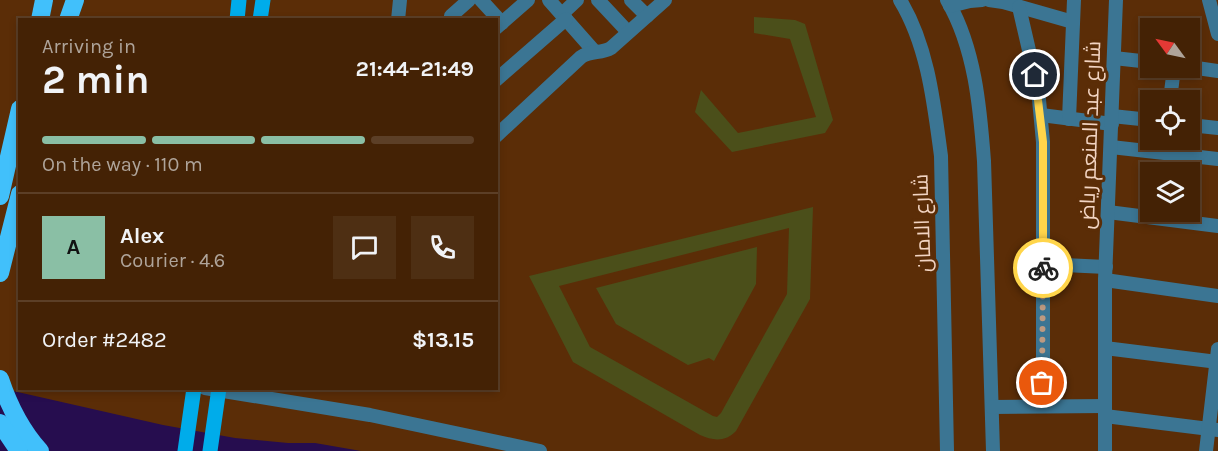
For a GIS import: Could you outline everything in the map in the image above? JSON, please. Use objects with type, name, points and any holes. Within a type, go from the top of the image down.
[{"type":"highway","points":[[40,18],[44,0]]},
{"type":"highway","points":[[69,18],[75,0]]},
{"type":"highway","points":[[0,196],[18,118]]},
{"type":"highway","points":[[1,268],[18,202]]},
{"type":"highway","points":[[1,268],[18,239]]},
{"type":"highway","points":[[0,379],[18,421],[40,451]]},
{"type":"highway","points":[[0,423],[19,451]]},
{"type":"main road","points":[[237,18],[239,0]]},
{"type":"main road","points":[[260,18],[263,0]]},
{"type":"main road","points":[[185,451],[194,390]]},
{"type":"main road","points":[[210,451],[217,410],[214,390]]},
{"type":"street","points":[[398,18],[400,0]]},
{"type":"street","points":[[451,16],[469,0]]},
{"type":"street","points":[[481,0],[493,18]]},
{"type":"street","points":[[499,26],[528,0]]},
{"type":"street","points":[[549,0],[594,51]]},
{"type":"street","points":[[498,78],[564,17],[577,0]]},
{"type":"street","points":[[598,0],[628,32]]},
{"type":"street","points":[[631,0],[646,16]]},
{"type":"street","points":[[498,134],[587,52],[607,50],[665,0]]},
{"type":"street","name":"شارع الامان","points":[[900,0],[922,52],[941,156],[947,451]]},
{"type":"street","points":[[982,0],[949,3],[962,30],[981,121],[993,451]]},
{"type":"street","points":[[989,0],[1073,22]]},
{"type":"street","points":[[1069,119],[1074,0]]},
{"type":"street","name":"شارع عبد المنعم رياض","points":[[1105,451],[1106,273],[1116,0]]},
{"type":"street","points":[[1209,0],[1218,34]]},
{"type":"street","points":[[1019,7],[1033,62],[1043,142],[1042,406]]},
{"type":"street","points":[[1114,58],[1140,62]]},
{"type":"street","points":[[1200,68],[1218,71]]},
{"type":"street","points":[[1041,115],[1069,119],[1140,120]]},
{"type":"street","points":[[1200,126],[1218,128]]},
{"type":"street","points":[[1111,147],[1140,146]]},
{"type":"street","points":[[1181,150],[1218,159]]},
{"type":"street","points":[[1108,212],[1218,226]]},
{"type":"street","points":[[1043,264],[1106,273],[1218,296]]},
{"type":"street","points":[[1105,348],[1218,357],[1213,429],[1206,451]]},
{"type":"street","points":[[220,390],[370,416],[540,451]]},
{"type":"street","points":[[992,407],[1042,406],[1105,411],[1213,429]]},
{"type":"green space","points":[[754,17],[795,20],[805,24],[833,120],[825,133],[732,152],[695,112],[701,90],[738,133],[816,117],[790,39],[754,33]]},
{"type":"green space","points":[[813,207],[810,299],[736,431],[724,439],[700,435],[573,362],[529,276]],"holes":[[[789,228],[787,294],[717,417],[590,347],[559,286]]]},
{"type":"green space","points":[[757,247],[756,284],[714,361],[709,358],[688,365],[616,324],[596,288]]},
{"type":"shaded area","points":[[0,388],[163,425],[235,438],[315,443],[361,451],[0,451]]},
{"type":"way so far","points":[[1042,383],[1043,268]]},
{"type":"route","points":[[1035,75],[1043,142],[1043,268]]}]
